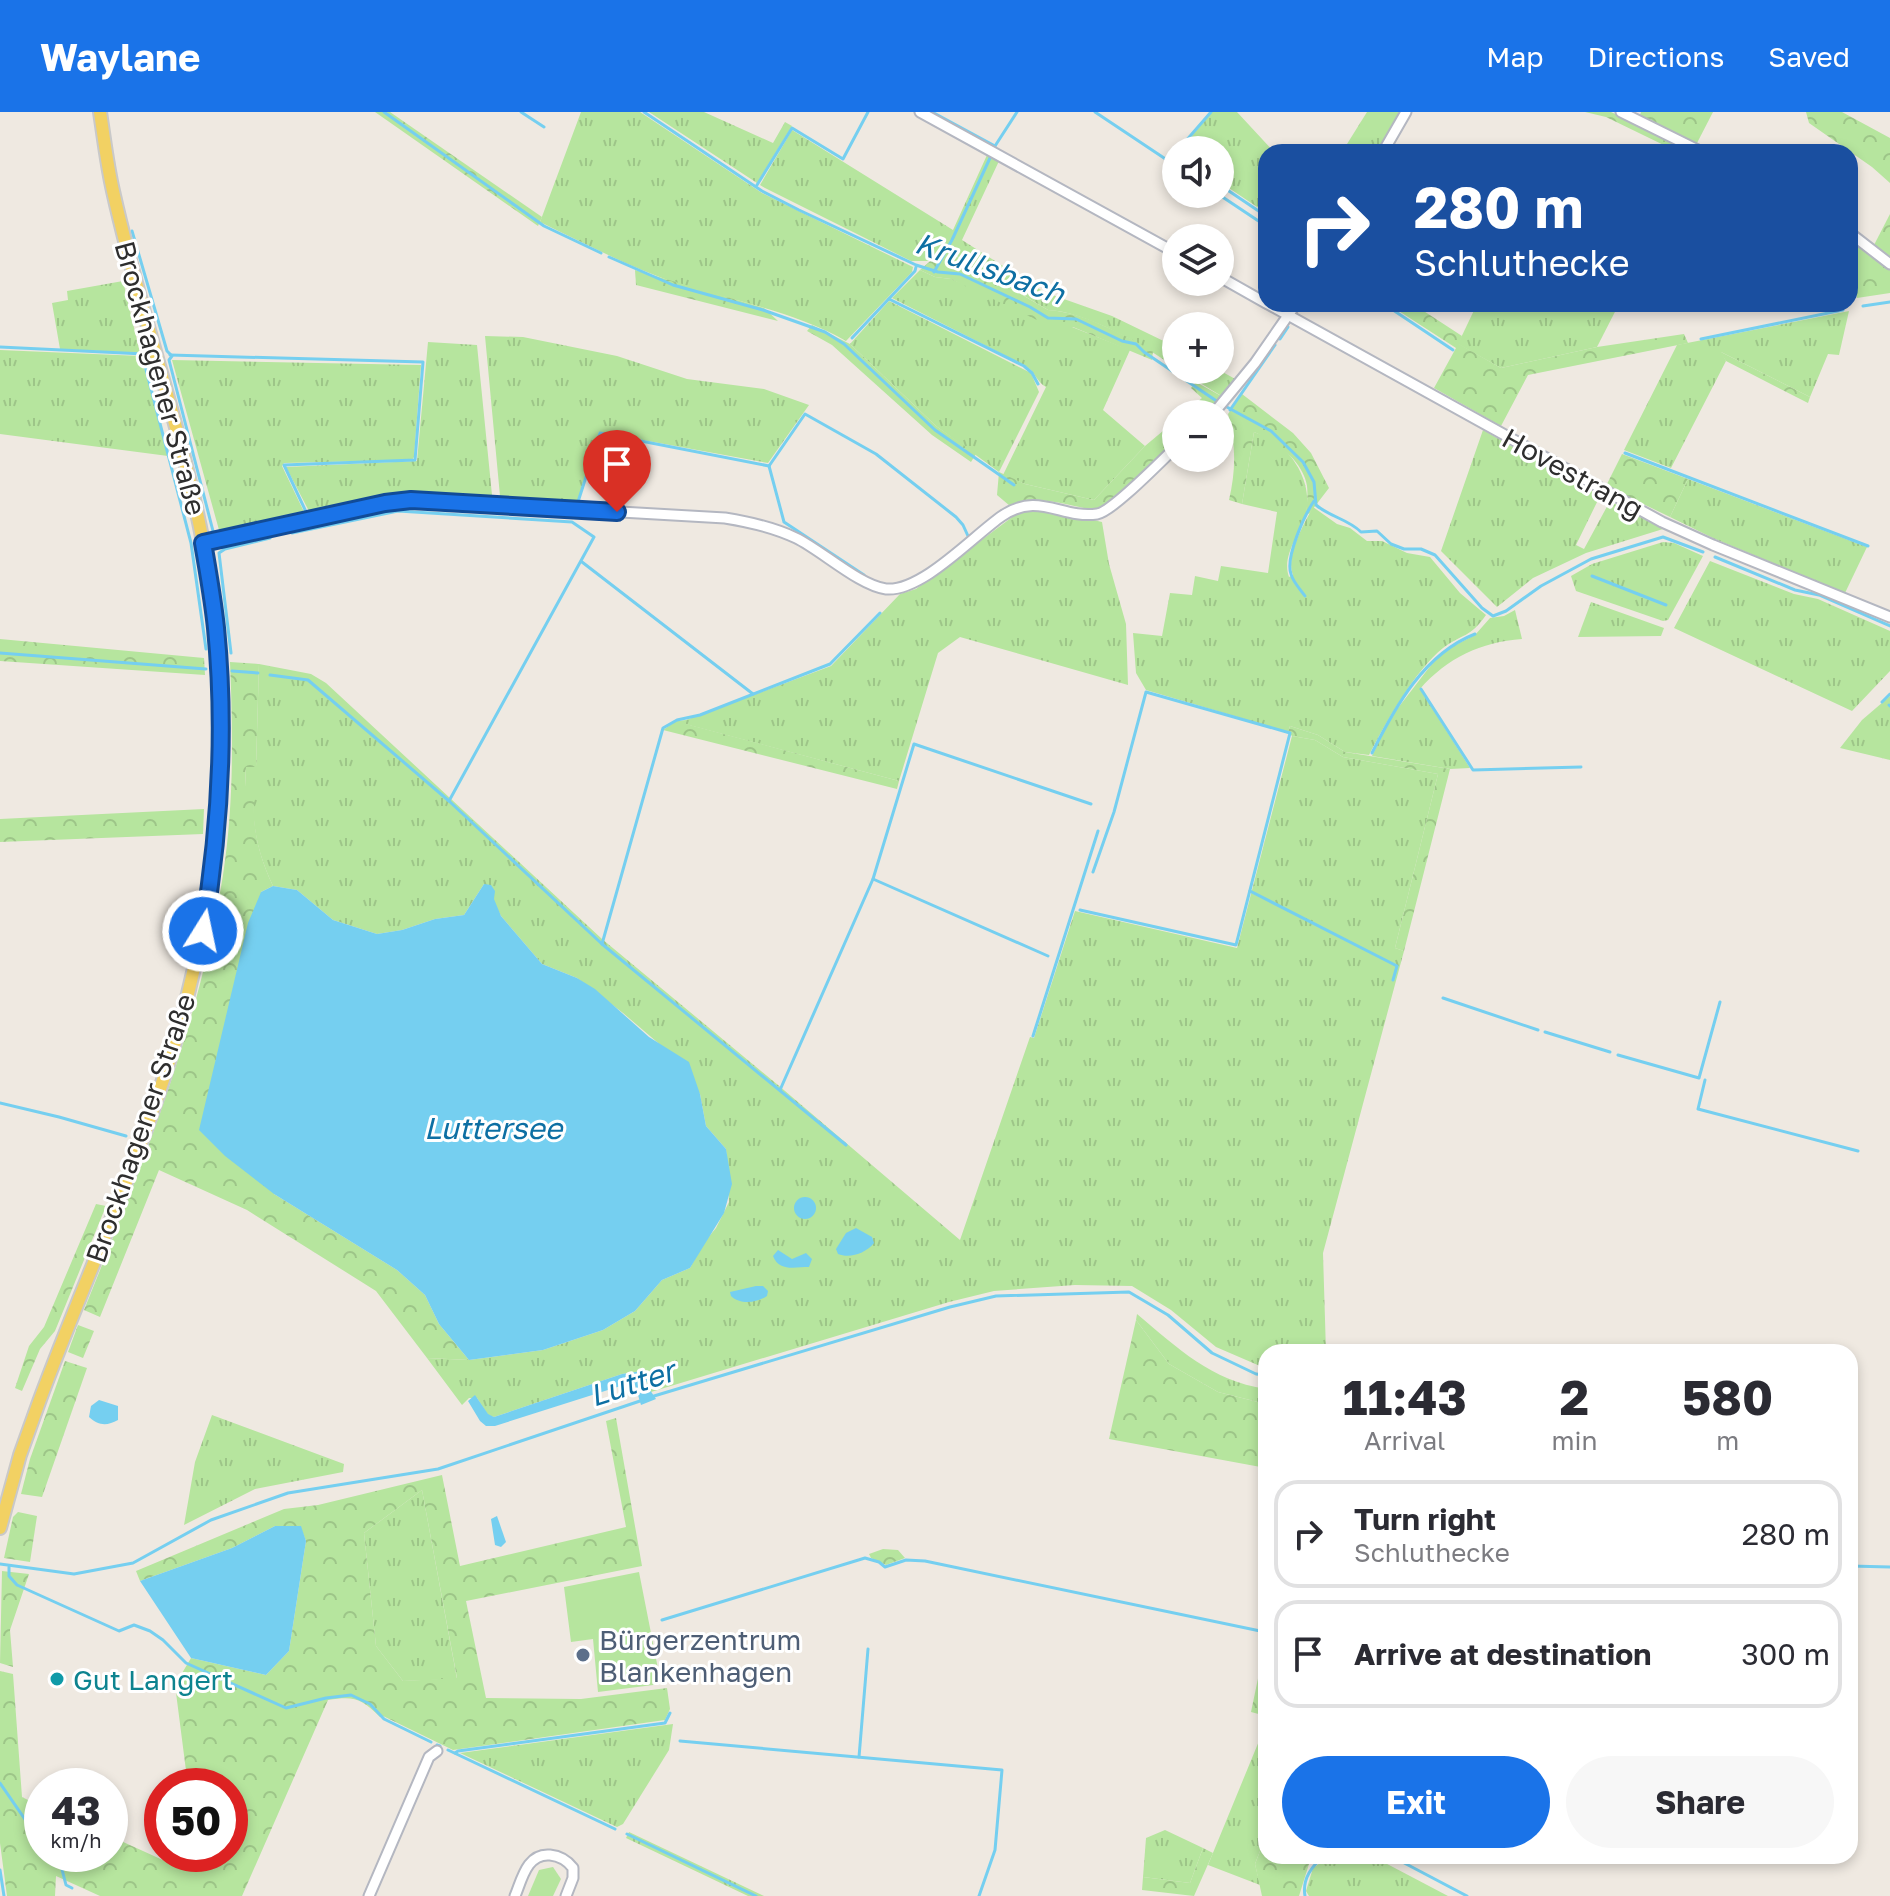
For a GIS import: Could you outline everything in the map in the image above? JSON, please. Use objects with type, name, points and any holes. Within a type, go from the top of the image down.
[{"type":"main road","name":"Brockhagener Straße","points":[[0,1528],[20,1455],[166,1071],[190,991],[213,872],[221,762],[216,625],[203,543],[189,476],[112,190],[100,112]]},
{"type":"street","points":[[920,112],[1162,245]]},
{"type":"street","points":[[1388,144],[1406,112]]},
{"type":"street","points":[[1621,112],[1686,144]]},
{"type":"street","points":[[1858,239],[1890,264]]},
{"type":"street","name":"Hovestrang","points":[[1234,285],[1258,298]]},
{"type":"street","name":"Hovestrang","points":[[1282,312],[1662,522],[1890,617]]},
{"type":"street","points":[[1225,400],[1291,312]]},
{"type":"street","points":[[203,543],[411,500],[725,518],[774,528],[881,589],[892,589],[911,585],[1004,514],[1023,505],[1036,504],[1087,513],[1104,511],[1162,459]]},
{"type":"street","points":[[369,1896],[429,1757],[437,1751]]},
{"type":"street","points":[[515,1896],[530,1862],[536,1857],[548,1855],[564,1860],[573,1868],[573,1878],[566,1896]]},
{"type":"green space","points":[[375,112],[390,112],[542,217],[538,226]]},
{"type":"green space","points":[[581,112],[640,112],[762,193],[913,267],[912,272],[846,341],[784,314],[658,277],[540,222]]},
{"type":"green space","points":[[649,112],[704,112],[773,143],[785,122],[792,126],[757,183]]},
{"type":"green space","points":[[1212,112],[1237,112],[1267,144],[1258,144],[1258,208],[1234,191],[1234,136],[1192,136]]},
{"type":"green space","points":[[1367,112],[1402,112],[1384,144],[1347,144]]},
{"type":"green space","points":[[1585,112],[1611,112],[1678,144],[1662,144],[1606,117]]},
{"type":"green space","points":[[1641,112],[1713,112],[1697,144],[1640,115]]},
{"type":"green space","points":[[1806,112],[1842,112],[1890,138],[1890,183],[1858,157],[1858,144],[1839,144],[1809,123]]},
{"type":"green space","points":[[792,130],[953,230],[987,155],[999,161],[962,240],[1044,292],[1112,316],[1162,340],[1162,359],[1097,323],[1048,310],[945,249],[928,261],[911,261],[760,185]]},
{"type":"green space","points":[[1890,214],[1890,258],[1874,245]]},
{"type":"green space","points":[[1858,243],[1890,268],[1890,293],[1858,298]]},
{"type":"green space","points":[[944,249],[1048,310],[1088,319],[1153,351],[1152,360],[1073,327],[1060,331],[951,279],[935,277],[920,270]]},
{"type":"green space","points":[[635,270],[764,308],[778,321],[636,285]]},
{"type":"green space","points":[[920,270],[935,277],[951,279],[1130,350],[1103,410],[1145,446],[1094,500],[1025,484],[1003,475],[1046,387],[1026,366],[892,298]]},
{"type":"green space","points":[[123,281],[140,353],[60,349],[52,303],[68,300],[67,291]]},
{"type":"green space","points":[[889,301],[1031,373],[1039,392],[999,472],[936,426],[850,344]]},
{"type":"green space","points":[[1400,312],[1425,312],[1462,336],[1459,344],[1501,368],[1597,347],[1684,334],[1688,343],[1528,375],[1501,426],[1434,388],[1456,348]]},
{"type":"green space","points":[[1473,312],[1615,312],[1597,347],[1501,368],[1458,344]]},
{"type":"green space","points":[[1849,312],[1839,355],[1828,354],[1810,397],[1721,352],[1726,361],[1671,468],[1624,450],[1677,345]]},
{"type":"green space","points":[[812,325],[850,344],[936,426],[976,454],[971,462],[932,435],[832,345],[807,331]]},
{"type":"green space","points":[[485,336],[523,337],[617,356],[687,379],[764,389],[809,405],[768,463],[599,432],[576,505],[505,501],[500,496]]},
{"type":"green space","points":[[428,342],[477,345],[492,495],[488,501],[398,497],[311,515],[286,467],[417,461]]},
{"type":"green space","points":[[0,350],[141,356],[168,456],[0,434]]},
{"type":"green space","points":[[1719,351],[1810,397],[1808,403],[1726,361]]},
{"type":"green space","points":[[172,360],[421,365],[414,457],[412,460],[284,463],[282,466],[306,516],[219,530]]},
{"type":"green space","points":[[1200,384],[1223,397],[1220,400],[1200,400],[1202,398],[1191,388]]},
{"type":"green space","points":[[1202,384],[1234,384],[1223,397]]},
{"type":"green space","points":[[1242,394],[1293,433],[1311,453],[1329,488],[1309,514],[1306,512],[1307,486],[1300,468],[1279,446],[1254,432],[1242,504],[1229,500],[1234,472],[1234,405]]},
{"type":"green space","points":[[1483,430],[1600,496],[1576,545],[1584,549],[1610,501],[1663,529],[1586,553],[1533,578],[1497,607],[1441,551]]},
{"type":"green space","points":[[1162,432],[1162,454],[1103,508],[1094,510],[1040,500],[1010,506],[997,495],[999,472],[1025,484],[1094,500]]},
{"type":"green space","points":[[1254,432],[1284,449],[1305,483],[1306,513],[1290,553],[1289,577],[1293,575],[1291,559],[1297,540],[1313,507],[1367,541],[1382,541],[1407,553],[1430,557],[1460,593],[1486,615],[1475,628],[1432,658],[1392,713],[1369,755],[1345,752],[1318,735],[1290,726],[1288,732],[1146,690],[1136,673],[1133,633],[1162,636],[1170,593],[1192,595],[1195,576],[1218,581],[1221,566],[1268,573],[1277,512],[1242,504]]},
{"type":"green space","points":[[1622,454],[1688,479],[1670,517],[1606,486]]},
{"type":"green space","points":[[1688,479],[1867,547],[1845,593],[1670,517]]},
{"type":"green space","points":[[1023,509],[1055,511],[1102,522],[1109,564],[1126,624],[1128,685],[960,637],[938,653],[899,781],[685,724],[686,720],[831,666],[900,594],[916,589]]},
{"type":"green space","points":[[1663,542],[1674,543],[1703,556],[1668,620],[1663,621],[1576,591],[1571,576],[1592,564]]},
{"type":"green space","points":[[1710,561],[1794,594],[1818,599],[1890,631],[1890,671],[1852,711],[1674,628]]},
{"type":"green space","points":[[1591,602],[1664,628],[1661,636],[1578,637]]},
{"type":"green space","points":[[1515,610],[1522,639],[1479,648],[1453,660],[1420,689],[1470,768],[1450,769],[1372,756],[1391,717],[1444,651],[1475,635],[1490,618]]},
{"type":"green space","points":[[0,639],[204,658],[205,675],[0,661]]},
{"type":"green space","points":[[230,662],[259,664],[256,767],[246,767],[245,786],[255,788],[257,838],[273,886],[261,892],[274,1194],[397,1270],[425,1295],[439,1324],[469,1360],[427,1358],[376,1291],[247,1210],[159,1170],[100,1317],[84,1310],[166,1096],[184,1042],[212,932],[223,875],[231,795]]},
{"type":"green space","points":[[259,664],[311,674],[326,683],[602,939],[960,1240],[1030,1037],[1034,1038],[1075,911],[1237,948],[1292,736],[1315,740],[1343,757],[1438,774],[1395,948],[1404,951],[1323,1253],[1326,1344],[1258,1344],[1258,1365],[1216,1347],[1171,1310],[1132,1286],[1075,1285],[994,1291],[949,1302],[651,1392],[642,1371],[622,1374],[494,1417],[488,1415],[477,1398],[469,1398],[462,1405],[427,1358],[469,1360],[543,1350],[603,1330],[635,1311],[662,1280],[690,1268],[729,1202],[726,1149],[706,1126],[700,1094],[664,1048],[577,978],[542,964],[501,916],[484,884],[464,915],[377,934],[333,920],[297,890],[273,886],[257,839],[254,789],[245,787],[246,767],[256,767]]},
{"type":"green space","points":[[1890,696],[1890,760],[1840,748],[1862,720]]},
{"type":"green space","points":[[686,720],[686,724],[899,781],[897,789],[663,730],[676,721]]},
{"type":"green space","points":[[1290,726],[1318,735],[1345,752],[1450,769],[1404,951],[1395,948],[1438,774],[1343,757],[1315,740],[1292,736],[1288,732]]},
{"type":"green space","points":[[204,809],[203,834],[0,842],[0,819]]},
{"type":"green space","points":[[96,1204],[106,1206],[55,1331],[40,1349],[22,1391],[15,1388],[29,1346],[44,1327]]},
{"type":"green space","points":[[1137,1314],[1212,1371],[1258,1387],[1258,1402],[1218,1392],[1169,1364],[1136,1320]]},
{"type":"green space","points":[[1136,1320],[1169,1364],[1218,1392],[1258,1402],[1258,1467],[1109,1439]]},
{"type":"green space","points":[[78,1325],[94,1331],[83,1358],[68,1352]]},
{"type":"green space","points":[[65,1361],[87,1368],[42,1497],[21,1494],[30,1459]]},
{"type":"green space","points":[[212,1415],[344,1464],[343,1472],[255,1489],[184,1525],[195,1462]]},
{"type":"green space","points":[[616,1418],[642,1566],[466,1601],[486,1698],[581,1699],[667,1688],[670,1709],[665,1720],[453,1750],[380,1717],[357,1700],[328,1700],[242,1896],[100,1896],[56,1876],[55,1896],[7,1896],[0,1843],[0,1671],[13,1674],[24,1798],[24,1872],[128,1872],[128,1844],[144,1851],[144,1872],[248,1872],[248,1768],[186,1768],[175,1685],[191,1658],[266,1675],[289,1651],[306,1541],[300,1526],[275,1526],[232,1548],[140,1581],[136,1571],[284,1509],[318,1505],[442,1475],[460,1566],[626,1527],[606,1421]],"holes":[[[422,1490],[457,1678],[403,1681],[376,1646],[364,1533]]]},
{"type":"green space","points":[[422,1490],[457,1679],[403,1681],[376,1646],[364,1533]]},
{"type":"green space","points":[[18,1512],[37,1516],[30,1562],[4,1558],[13,1517]]},
{"type":"green space","points":[[883,1549],[898,1550],[905,1558],[886,1565],[871,1558],[869,1554]]},
{"type":"green space","points":[[2,1571],[29,1574],[10,1630],[13,1667],[0,1663]]},
{"type":"green space","points":[[639,1572],[661,1684],[598,1692],[593,1639],[571,1642],[564,1587]]},
{"type":"green space","points":[[1258,1678],[1258,1714],[1251,1712]]},
{"type":"green space","points":[[673,1724],[669,1750],[623,1824],[617,1827],[460,1753]]},
{"type":"green space","points":[[1258,1743],[1258,1856],[1255,1864],[1260,1885],[1208,1865]]},
{"type":"green space","points":[[1165,1830],[1203,1848],[1190,1883],[1143,1877],[1146,1838]]},
{"type":"green space","points":[[629,1832],[764,1896],[748,1896],[626,1838]]},
{"type":"green space","points":[[1203,1848],[1213,1853],[1194,1896],[1142,1890],[1143,1877],[1190,1883]]},
{"type":"green space","points":[[1258,1856],[1258,1864],[1309,1864],[1299,1896],[1262,1896],[1255,1864]]},
{"type":"green space","points":[[1319,1864],[1387,1864],[1448,1896],[1309,1896],[1306,1891],[1313,1868]]},
{"type":"green space","points":[[553,1867],[561,1879],[553,1896],[528,1896],[539,1870]]},
{"type":"water","name":"Luttersee","points":[[484,884],[491,885],[501,916],[542,964],[595,989],[649,1037],[689,1062],[700,1094],[706,1126],[726,1149],[732,1184],[724,1213],[690,1268],[662,1280],[635,1311],[603,1330],[543,1350],[469,1360],[439,1324],[425,1295],[397,1270],[274,1194],[225,1156],[199,1130],[248,923],[261,892],[273,886],[297,890],[333,920],[377,934],[464,915]]},
{"type":"water","points":[[805,1197],[813,1200],[816,1208],[813,1216],[805,1219],[797,1216],[794,1208],[797,1200]]},
{"type":"water","points":[[856,1228],[872,1237],[874,1243],[858,1254],[838,1254],[836,1249],[846,1233]]},
{"type":"water","points":[[778,1250],[792,1259],[806,1253],[812,1259],[809,1267],[788,1268],[779,1264],[773,1256]]},
{"type":"water","points":[[763,1286],[768,1291],[767,1296],[749,1302],[731,1296],[730,1292]]},
{"type":"water","points":[[649,1372],[646,1384],[656,1399],[641,1405],[635,1385],[630,1383],[495,1426],[486,1426],[468,1401],[475,1395],[488,1414],[494,1417],[622,1374]]},
{"type":"water","points":[[99,1400],[118,1406],[118,1420],[103,1424],[89,1417],[91,1406]]},
{"type":"water","points":[[497,1516],[506,1542],[501,1547],[495,1545],[491,1519]]},
{"type":"water","points":[[275,1526],[301,1526],[306,1541],[289,1651],[266,1675],[191,1658],[140,1581],[232,1548]]},
{"type":"waterway","points":[[384,112],[544,226],[601,253]]},
{"type":"waterway","points":[[521,112],[544,127]]},
{"type":"waterway","name":"Krullsbach","points":[[644,112],[762,191],[799,210],[916,265],[938,272],[960,274],[1048,318],[1076,319],[1122,341],[1136,344],[1215,400]]},
{"type":"waterway","points":[[757,185],[792,128],[843,159],[868,112]]},
{"type":"waterway","points":[[932,112],[995,146]]},
{"type":"waterway","points":[[995,146],[1017,112]]},
{"type":"waterway","points":[[1095,112],[1162,157]]},
{"type":"waterway","points":[[1190,136],[1211,112]]},
{"type":"waterway","points":[[934,272],[990,158]]},
{"type":"waterway","points":[[1234,194],[1258,211]]},
{"type":"waterway","points":[[1234,205],[1258,221]]},
{"type":"waterway","points":[[132,231],[167,351],[172,356],[169,360],[213,531],[217,534]]},
{"type":"waterway","points":[[609,257],[673,285],[763,310],[825,332],[844,344],[935,430],[1014,485]]},
{"type":"waterway","points":[[852,338],[916,267]]},
{"type":"waterway","points":[[889,299],[1024,366],[1038,384]]},
{"type":"waterway","points":[[1863,306],[1890,302]]},
{"type":"waterway","points":[[1396,312],[1453,350]]},
{"type":"waterway","points":[[1701,339],[1833,312]]},
{"type":"waterway","points":[[1280,339],[1288,327]]},
{"type":"waterway","points":[[1234,404],[1275,345]]},
{"type":"waterway","points":[[0,347],[144,354]]},
{"type":"waterway","points":[[142,354],[191,543],[206,649]]},
{"type":"waterway","points":[[170,355],[423,362],[415,460],[284,465],[308,516]]},
{"type":"waterway","name":"Krullsbach","points":[[1234,411],[1271,431],[1303,462],[1314,482],[1316,505],[1361,532],[1377,531],[1391,544],[1404,549],[1421,549],[1435,555],[1482,608],[1493,616],[1591,559],[1663,537],[1703,552]]},
{"type":"waterway","points":[[769,466],[805,414],[876,454],[956,517],[968,536]]},
{"type":"waterway","points":[[577,505],[600,433],[769,466]]},
{"type":"waterway","points":[[1625,453],[1868,546]]},
{"type":"waterway","points":[[769,466],[784,522],[864,575]]},
{"type":"waterway","points":[[1305,596],[1295,583],[1290,567],[1293,548],[1314,501]]},
{"type":"waterway","points":[[292,533],[398,511],[572,522],[594,537],[449,801]]},
{"type":"waterway","points":[[231,653],[219,553],[270,538]]},
{"type":"waterway","name":"Krullsbach","points":[[1715,557],[1795,590],[1819,595],[1890,626]]},
{"type":"waterway","points":[[582,562],[753,694]]},
{"type":"waterway","points":[[1592,576],[1666,605]]},
{"type":"waterway","points":[[602,944],[663,728],[677,720],[700,715],[830,664],[880,613]]},
{"type":"waterway","points":[[1372,753],[1401,700],[1426,668],[1457,643],[1475,634]]},
{"type":"waterway","points":[[0,653],[206,669]]},
{"type":"waterway","points":[[232,671],[258,673]]},
{"type":"waterway","points":[[270,675],[308,680],[449,801],[602,944],[846,1145]]},
{"type":"waterway","points":[[1421,689],[1473,770],[1581,767]]},
{"type":"waterway","points":[[1080,910],[1236,945],[1290,733],[1146,692],[1114,812],[1093,872]]},
{"type":"waterway","points":[[1882,702],[1890,694]]},
{"type":"waterway","points":[[780,1090],[873,879],[914,744],[1091,804]]},
{"type":"waterway","points":[[1033,1036],[1098,831]]},
{"type":"waterway","points":[[873,879],[1048,956]]},
{"type":"waterway","points":[[1250,891],[1397,966],[1393,980]]},
{"type":"waterway","points":[[1443,998],[1538,1030]]},
{"type":"waterway","points":[[1618,1055],[1699,1078],[1720,1002]]},
{"type":"waterway","points":[[1545,1032],[1610,1052]]},
{"type":"waterway","points":[[1705,1080],[1698,1109],[1858,1151]]},
{"type":"waterway","points":[[0,1103],[126,1136]]},
{"type":"waterway","name":"Lutter","points":[[654,1396],[996,1296],[1129,1292],[1168,1315],[1212,1353],[1258,1374]]},
{"type":"waterway","name":"Lutter","points":[[0,1564],[74,1574],[133,1563],[211,1520],[288,1493],[438,1469],[643,1400]]},
{"type":"waterway","points":[[662,1620],[865,1558],[885,1567],[906,1560],[925,1561],[1258,1631]]},
{"type":"waterway","name":"Lutter","points":[[1858,1566],[1890,1567]]},
{"type":"waterway","points":[[9,1567],[9,1576],[17,1585],[119,1631],[134,1625],[150,1631],[186,1663],[286,1708],[351,1695],[370,1704],[384,1719],[431,1742]]},
{"type":"waterway","points":[[859,1757],[868,1649]]},
{"type":"waterway","points":[[455,1753],[665,1723],[670,1713]]},
{"type":"waterway","points":[[680,1741],[1002,1770],[995,1850],[979,1896]]},
{"type":"waterway","points":[[448,1750],[615,1829]]},
{"type":"waterway","points":[[0,1783],[24,1818]]},
{"type":"waterway","points":[[627,1834],[756,1896]]},
{"type":"waterway","points":[[1305,1896],[1305,1884],[1316,1864]]},
{"type":"waterway","points":[[1406,1864],[1467,1896]]},
{"type":"waterway","points":[[0,1870],[4,1896]]},
{"type":"waterway","points":[[63,1872],[66,1885],[72,1888]]},
{"type":"place","name":"Bürgerzentrum Blankenhagen","points":[[583,1655]]},
{"type":"place","name":"Gut Langert","points":[[57,1679]]},
{"type":"route","points":[[203,931],[213,872],[221,762],[216,625],[203,543],[411,500],[617,512]]}]
